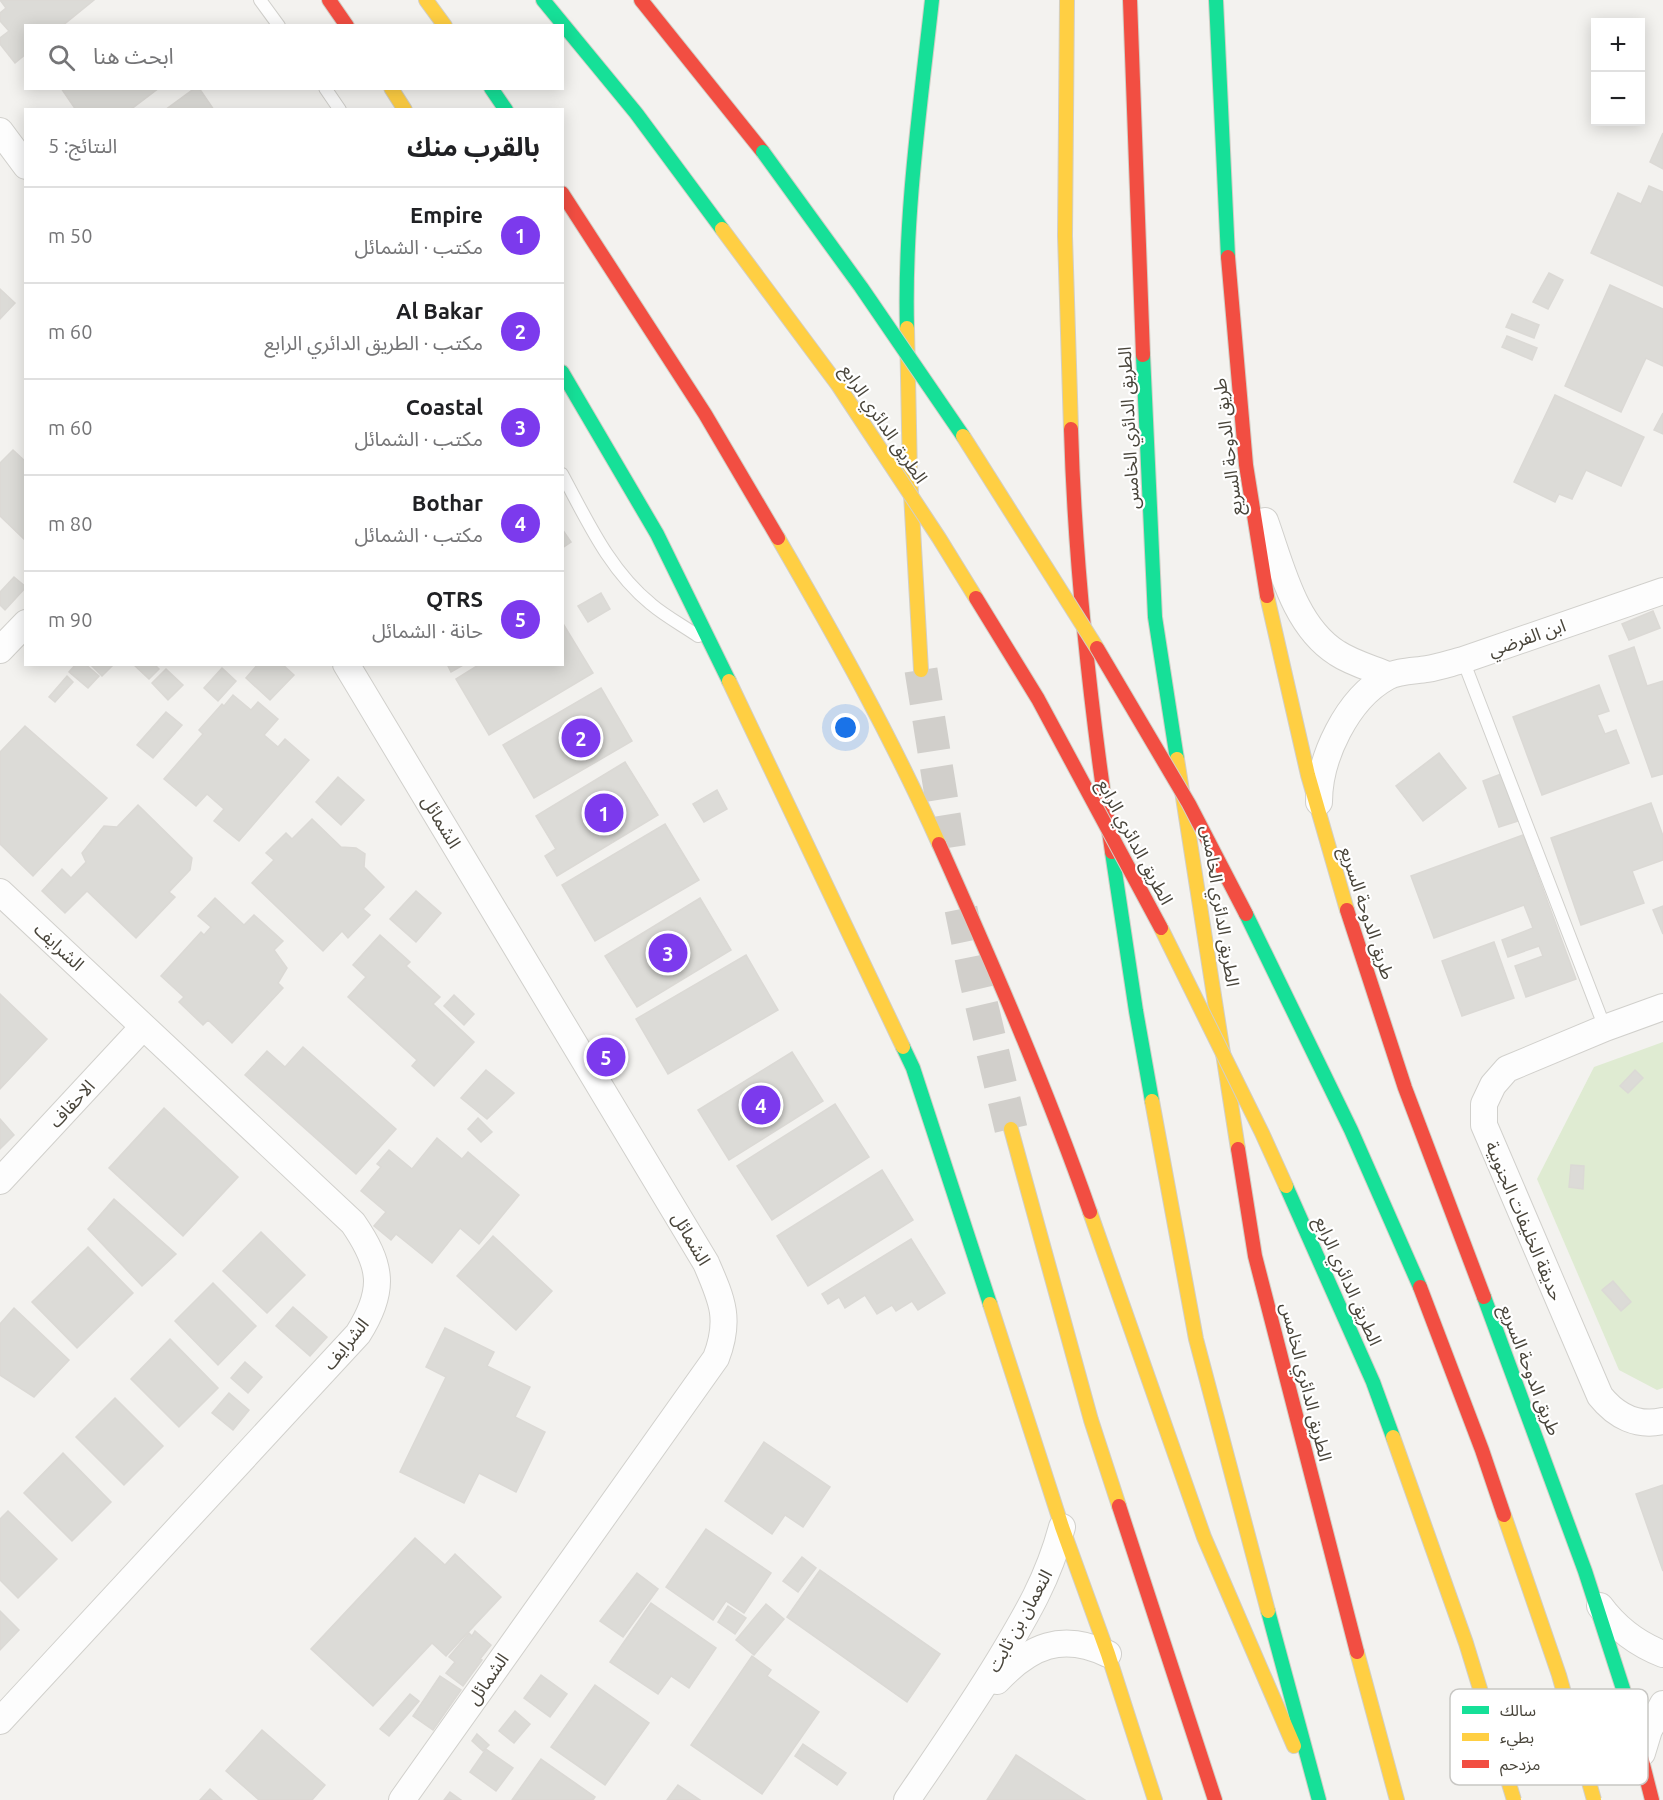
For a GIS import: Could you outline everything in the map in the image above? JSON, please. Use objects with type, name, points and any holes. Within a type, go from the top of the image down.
[{"type":"main road","points":[[329,0],[346,24]]},
{"type":"main road","points":[[426,0],[444,24]]},
{"type":"main road","name":"الطريق الدائري الرابع","points":[[543,0],[563,24]]},
{"type":"main road","points":[[641,0],[763,152],[861,287],[964,439],[1079,617],[1189,804],[1269,959],[1351,1130],[1415,1275],[1482,1450],[1562,1689]]},
{"type":"main road","points":[[921,670],[909,476],[906,291],[917,134],[932,0]]},
{"type":"main road","points":[[1067,0],[1065,237],[1073,515],[1098,760],[1136,1011],[1196,1339],[1318,1800]]},
{"type":"main road","name":"الطريق الدائري الخامس","points":[[1130,0],[1155,617],[1255,1256],[1397,1800]]},
{"type":"main road","name":"طريق الدوحة السريع","points":[[1216,0],[1229,287],[1246,472],[1268,602],[1318,820],[1360,954],[1429,1156],[1530,1419],[1595,1599],[1622,1689]]},
{"type":"main road","name":"الطريق الدائري الرابع","points":[[564,26],[636,113],[838,386],[939,538],[1038,699],[1162,929],[1262,1133],[1373,1382],[1466,1642],[1480,1689]]},
{"type":"main road","points":[[392,90],[404,108]]},
{"type":"main road","points":[[492,90],[505,108]]},
{"type":"main road","points":[[564,196],[705,414],[836,636],[910,778],[997,973],[1060,1128],[1204,1537],[1318,1800]]},
{"type":"main road","points":[[564,375],[657,534],[713,646],[913,1068],[1062,1527],[1108,1654],[1155,1800]]},
{"type":"main road","points":[[1011,1129],[1091,1420],[1215,1800]]},
{"type":"main road","name":"طريق الدوحة السريع","points":[[1648,1781],[1652,1800]]},
{"type":"main road","name":"الطريق الدائري الرابع","points":[[1509,1785],[1514,1800]]},
{"type":"main road","points":[[1590,1785],[1594,1800]]},
{"type":"street","points":[[0,131],[24,163]]},
{"type":"street","points":[[1246,472],[1295,602],[1317,637],[1337,654],[1388,675],[1366,693],[1348,715],[1334,738],[1324,764],[1319,792],[1318,820]]},
{"type":"street","name":"ابن الفرضي","points":[[1388,675],[1463,660],[1663,591]]},
{"type":"street","points":[[0,650],[24,625]]},
{"type":"street","name":"الشمائل","points":[[347,666],[706,1263],[720,1295],[725,1321],[723,1341],[716,1358],[402,1800]]},
{"type":"street","name":"الشرايف","points":[[0,892],[353,1223],[367,1244],[376,1266],[377,1290],[371,1314],[358,1334],[0,1721]]},
{"type":"street","name":"حديقة الخليفات الجنوبية","points":[[1663,1007],[1605,1028],[1507,1069],[1492,1085],[1484,1104],[1484,1125],[1600,1396],[1622,1417],[1637,1422],[1663,1421]]},
{"type":"street","name":"الاحقاف","points":[[0,1181],[143,1027]]},
{"type":"street","name":"النعمان بن ثابت","points":[[907,1800],[968,1712],[1034,1604],[1054,1558],[1062,1527]]},
{"type":"street","points":[[1595,1599],[1608,1618],[1625,1634],[1645,1647],[1663,1654]]},
{"type":"street","name":"النعمان بن ثابت","points":[[968,1712],[1013,1664],[1040,1648],[1069,1643],[1095,1648],[1108,1654]]},
{"type":"street","points":[[1648,1733],[1663,1704]]},
{"type":"lane","points":[[260,0],[278,24]]},
{"type":"lane","points":[[326,90],[339,108]]},
{"type":"lane","points":[[564,478],[602,549],[625,578],[651,604],[713,646]]},
{"type":"lane","points":[[1463,660],[1605,1028]]},
{"type":"green space","points":[[1663,1042],[1663,1388],[1657,1390],[1619,1370],[1537,1179],[1594,1067]]},
{"type":"building","points":[[0,0],[94,0],[64,24],[24,24],[24,56],[15,63],[0,44],[0,38],[9,31],[0,21],[0,13],[6,8]]},
{"type":"building","points":[[62,90],[156,90],[133,108],[75,108]]},
{"type":"building","points":[[192,90],[200,90],[213,108],[168,108]]},
{"type":"building","points":[[1663,133],[1663,169],[1650,162]]},
{"type":"building","points":[[1649,186],[1663,192],[1663,286],[1591,253],[1618,193],[1641,204]]},
{"type":"building","points":[[1549,273],[1563,280],[1548,309],[1533,302]]},
{"type":"building","points":[[1610,285],[1663,309],[1663,366],[1646,358],[1621,412],[1565,386]]},
{"type":"building","points":[[0,289],[15,303],[0,319]]},
{"type":"building","points":[[1512,314],[1539,325],[1534,338],[1506,327]]},
{"type":"building","points":[[1507,336],[1537,348],[1532,360],[1502,347]]},
{"type":"building","points":[[1555,395],[1644,437],[1621,486],[1586,470],[1572,499],[1559,494],[1555,502],[1514,482]]},
{"type":"building","points":[[1663,413],[1663,434],[1654,430]]},
{"type":"building","points":[[13,450],[24,460],[24,539],[0,516],[0,463]]},
{"type":"building","points":[[564,532],[571,542],[564,547]]},
{"type":"building","points":[[14,577],[24,585],[24,589],[5,610],[0,605],[0,592]]},
{"type":"building","points":[[601,593],[610,609],[588,622],[578,606]]},
{"type":"building","points":[[1653,611],[1660,628],[1629,640],[1622,624]]},
{"type":"building","points":[[564,625],[593,673],[489,735],[456,679],[477,666],[564,666]]},
{"type":"building","points":[[1634,647],[1647,686],[1663,681],[1663,774],[1652,777],[1609,656]]},
{"type":"building","points":[[74,666],[87,666],[99,676],[88,688],[69,672]]},
{"type":"building","points":[[92,666],[112,666],[102,676]]},
{"type":"building","points":[[135,666],[156,666],[159,669],[149,679]]},
{"type":"building","points":[[256,666],[284,666],[294,675],[270,700],[246,678]]},
{"type":"building","points":[[448,666],[462,666],[451,672]]},
{"type":"building","points":[[222,668],[236,681],[218,701],[204,688]]},
{"type":"building","points":[[166,669],[183,685],[168,700],[152,683]]},
{"type":"building","points":[[67,676],[73,682],[55,702],[49,697]]},
{"type":"building","points":[[1599,685],[1609,711],[1597,715],[1605,734],[1616,730],[1629,763],[1542,795],[1513,717]]},
{"type":"building","points":[[601,688],[632,741],[534,798],[503,745]]},
{"type":"building","points":[[233,695],[251,710],[258,702],[278,719],[264,735],[278,747],[285,739],[309,760],[239,841],[214,821],[224,809],[207,794],[196,806],[164,779],[203,734],[199,730]]},
{"type":"building","points":[[166,712],[182,725],[153,758],[137,745]]},
{"type":"building","points":[[25,726],[107,798],[33,876],[0,844],[0,752]]},
{"type":"building","points":[[1439,753],[1466,788],[1423,821],[1396,786]]},
{"type":"building","points":[[625,762],[658,815],[557,876],[545,856],[556,849],[536,816]]},
{"type":"building","points":[[1501,774],[1518,821],[1499,827],[1483,781]]},
{"type":"building","points":[[338,777],[364,800],[341,825],[316,802]]},
{"type":"building","points":[[717,790],[727,809],[704,822],[693,804]]},
{"type":"building","points":[[1651,803],[1663,836],[1663,860],[1632,871],[1644,903],[1581,925],[1551,838]]},
{"type":"building","points":[[138,805],[192,858],[190,870],[169,892],[175,897],[136,938],[87,891],[65,913],[42,891],[62,869],[71,878],[86,862],[82,853],[104,826],[117,827]]},
{"type":"building","points":[[312,819],[341,847],[356,848],[365,854],[364,867],[384,887],[363,909],[370,915],[348,938],[342,931],[323,951],[252,883],[274,860],[266,853],[286,833],[292,839]]},
{"type":"building","points":[[665,824],[699,880],[595,941],[562,885]]},
{"type":"building","points":[[1523,835],[1576,979],[1526,997],[1515,966],[1543,956],[1539,946],[1508,957],[1502,940],[1533,928],[1524,905],[1434,938],[1411,876]]},
{"type":"building","points":[[416,891],[441,913],[416,942],[390,919]]},
{"type":"building","points":[[215,898],[244,925],[254,915],[283,941],[274,950],[287,968],[278,983],[283,988],[232,1043],[208,1020],[203,1025],[179,1002],[184,997],[161,976],[201,932],[204,935],[211,927],[198,916]]},
{"type":"building","points":[[700,898],[731,950],[637,1007],[605,956]]},
{"type":"building","points":[[1663,906],[1663,934],[1653,910]]},
{"type":"building","points":[[380,935],[410,962],[406,966],[440,997],[433,1004],[474,1042],[434,1086],[412,1066],[417,1060],[348,997],[366,977],[353,965]]},
{"type":"building","points":[[1494,942],[1514,998],[1462,1016],[1442,961]]},
{"type":"building","points":[[746,955],[778,1010],[668,1074],[636,1019]]},
{"type":"building","points":[[0,994],[47,1039],[0,1089]]},
{"type":"building","points":[[454,995],[474,1014],[464,1025],[444,1006]]},
{"type":"building","points":[[303,1047],[396,1129],[356,1174],[245,1075],[267,1051],[285,1067]]},
{"type":"building","points":[[792,1052],[823,1101],[729,1160],[698,1110]]},
{"type":"building","points":[[486,1070],[514,1093],[487,1119],[461,1098]]},
{"type":"building","points":[[1635,1070],[1643,1078],[1628,1093],[1620,1086]]},
{"type":"building","points":[[835,1104],[869,1157],[772,1220],[737,1166]]},
{"type":"building","points":[[164,1108],[238,1177],[183,1236],[109,1168]]},
{"type":"building","points":[[478,1118],[492,1132],[481,1142],[468,1129]]},
{"type":"building","points":[[0,1119],[14,1135],[0,1149]]},
{"type":"building","points":[[437,1138],[462,1159],[468,1152],[519,1195],[479,1244],[460,1228],[432,1263],[396,1234],[391,1240],[374,1226],[386,1212],[361,1191],[381,1167],[377,1164],[389,1150],[412,1169]]},
{"type":"building","points":[[1571,1165],[1584,1166],[1583,1189],[1569,1187]]},
{"type":"building","points":[[882,1170],[913,1220],[808,1286],[777,1236]]},
{"type":"building","points":[[114,1199],[176,1254],[142,1286],[88,1229]]},
{"type":"building","points":[[261,1232],[305,1275],[267,1313],[223,1271]]},
{"type":"building","points":[[493,1236],[552,1291],[516,1330],[457,1276]]},
{"type":"building","points":[[911,1239],[945,1293],[918,1310],[912,1301],[896,1311],[892,1305],[877,1314],[865,1295],[845,1308],[839,1297],[828,1304],[822,1294]]},
{"type":"building","points":[[88,1247],[133,1293],[77,1348],[32,1302]]},
{"type":"building","points":[[1613,1281],[1631,1302],[1621,1311],[1602,1290]]},
{"type":"building","points":[[213,1283],[256,1326],[218,1365],[175,1321]]},
{"type":"building","points":[[293,1307],[327,1337],[310,1356],[276,1326]]},
{"type":"building","points":[[14,1308],[69,1360],[34,1397],[0,1375],[0,1324]]},
{"type":"building","points":[[445,1328],[494,1352],[487,1366],[530,1387],[515,1417],[545,1432],[516,1492],[479,1473],[464,1503],[400,1472],[446,1377],[426,1367]]},
{"type":"building","points":[[170,1339],[218,1388],[179,1427],[131,1379]]},
{"type":"building","points":[[245,1362],[262,1377],[248,1393],[231,1378]]},
{"type":"building","points":[[229,1393],[249,1410],[233,1430],[212,1413]]},
{"type":"building","points":[[115,1398],[163,1446],[124,1485],[76,1437]]},
{"type":"building","points":[[764,1442],[830,1487],[803,1527],[785,1515],[772,1534],[725,1501]]},
{"type":"building","points":[[63,1453],[111,1502],[72,1541],[24,1493]]},
{"type":"building","points":[[1663,1485],[1663,1571],[1636,1494]]},
{"type":"building","points":[[8,1511],[57,1559],[18,1598],[0,1580],[0,1519]]},
{"type":"building","points":[[706,1529],[771,1573],[744,1613],[726,1601],[713,1620],[666,1587]]},
{"type":"building","points":[[415,1538],[445,1565],[455,1554],[501,1597],[446,1656],[432,1643],[373,1706],[311,1649]]},
{"type":"building","points":[[802,1557],[816,1568],[798,1592],[783,1581]]},
{"type":"building","points":[[820,1570],[940,1654],[907,1702],[787,1617]]},
{"type":"building","points":[[637,1573],[658,1589],[623,1637],[600,1621]]},
{"type":"building","points":[[651,1603],[716,1648],[689,1688],[671,1676],[658,1694],[610,1662]]},
{"type":"building","points":[[766,1604],[784,1619],[754,1655],[736,1640]]},
{"type":"building","points":[[728,1606],[746,1618],[735,1634],[718,1622]]},
{"type":"building","points":[[0,1611],[19,1630],[0,1650]]},
{"type":"building","points":[[475,1631],[491,1645],[463,1686],[446,1673],[455,1662],[449,1657],[469,1633],[472,1636]]},
{"type":"building","points":[[752,1656],[771,1670],[767,1676],[819,1712],[762,1794],[691,1745]]},
{"type":"building","points":[[541,1675],[567,1694],[550,1717],[524,1698]]},
{"type":"building","points":[[440,1676],[461,1690],[433,1730],[413,1716]]},
{"type":"building","points":[[595,1685],[649,1723],[605,1785],[551,1747]]},
{"type":"building","points":[[410,1694],[419,1701],[389,1736],[380,1729]]},
{"type":"building","points":[[515,1711],[530,1724],[514,1743],[499,1731]]},
{"type":"building","points":[[262,1730],[325,1785],[312,1800],[259,1800],[226,1771]]},
{"type":"building","points":[[477,1734],[489,1745],[483,1751],[472,1741]]},
{"type":"building","points":[[803,1744],[846,1773],[837,1785],[795,1756]]},
{"type":"building","points":[[486,1749],[513,1768],[496,1791],[470,1772]]},
{"type":"building","points":[[1016,1755],[1085,1800],[987,1800]]},
{"type":"building","points":[[541,1759],[595,1797],[593,1800],[512,1800]]},
{"type":"building","points":[[678,1785],[700,1800],[667,1800]]},
{"type":"building","points":[[210,1789],[222,1800],[200,1800]]},
{"type":"building","points":[[450,1792],[461,1800],[444,1800]]},
{"type":"tunnel","points":[[921,670],[950,852]]},
{"type":"tunnel","points":[[961,909],[1011,1129]]},
{"type":"traffic: fast","points":[[543,0],[563,24]]},
{"type":"traffic: fast","points":[[907,328],[910,205],[932,0]]},
{"type":"traffic: fast","points":[[1216,0],[1228,257]]},
{"type":"traffic: fast","points":[[564,26],[636,113],[722,229]]},
{"type":"traffic: fast","points":[[492,90],[505,108]]},
{"type":"traffic: fast","points":[[763,152],[861,287],[963,436]]},
{"type":"traffic: fast","points":[[1143,355],[1155,617],[1177,759]]},
{"type":"traffic: fast","points":[[564,375],[657,534],[729,681]]},
{"type":"traffic: fast","points":[[1112,852],[1152,1101]]},
{"type":"traffic: fast","points":[[1246,914],[1351,1130],[1420,1287]]},
{"type":"traffic: fast","points":[[903,1047],[913,1068],[990,1304]]},
{"type":"traffic: fast","points":[[1286,1186],[1373,1382],[1393,1437]]},
{"type":"traffic: fast","points":[[1484,1297],[1585,1571],[1623,1689]]},
{"type":"traffic: fast","points":[[1268,1611],[1319,1800]]},
{"type":"traffic: slow","points":[[426,0],[444,24]]},
{"type":"traffic: slow","points":[[1067,0],[1065,236],[1071,429]]},
{"type":"traffic: slow","points":[[392,90],[404,108]]},
{"type":"traffic: slow","points":[[722,229],[838,385],[976,598]]},
{"type":"traffic: slow","points":[[907,328],[910,476],[921,670]]},
{"type":"traffic: slow","points":[[963,436],[1097,648]]},
{"type":"traffic: slow","points":[[778,538],[863,689],[939,844]]},
{"type":"traffic: slow","points":[[1267,596],[1308,775],[1347,910]]},
{"type":"traffic: slow","points":[[729,681],[903,1047]]},
{"type":"traffic: slow","points":[[1177,759],[1238,1149]]},
{"type":"traffic: slow","points":[[1161,928],[1286,1186]]},
{"type":"traffic: slow","points":[[1152,1101],[1196,1339],[1268,1611]]},
{"type":"traffic: slow","points":[[1011,1129],[1091,1420],[1119,1506]]},
{"type":"traffic: slow","points":[[1090,1212],[1204,1537],[1294,1746]]},
{"type":"traffic: slow","points":[[990,1304],[1062,1527],[1108,1654],[1155,1800]]},
{"type":"traffic: slow","points":[[1393,1437],[1480,1689]]},
{"type":"traffic: slow","points":[[1504,1515],[1563,1689]]},
{"type":"traffic: slow","points":[[1357,1652],[1397,1800]]},
{"type":"traffic: slow","points":[[1509,1785],[1514,1800]]},
{"type":"traffic: slow","points":[[1590,1785],[1594,1800]]},
{"type":"traffic: jam","points":[[329,0],[346,24]]},
{"type":"traffic: jam","points":[[641,0],[763,152]]},
{"type":"traffic: jam","points":[[1130,0],[1143,355]]},
{"type":"traffic: jam","points":[[564,196],[705,414],[778,538]]},
{"type":"traffic: jam","points":[[1228,257],[1246,465],[1267,596]]},
{"type":"traffic: jam","points":[[1071,429],[1076,535],[1085,641],[1112,852]]},
{"type":"traffic: jam","points":[[976,598],[1038,699],[1161,928]]},
{"type":"traffic: jam","points":[[1097,648],[1189,804],[1246,914]]},
{"type":"traffic: jam","points":[[939,844],[1018,1026],[1090,1212]]},
{"type":"traffic: jam","points":[[1347,910],[1405,1088],[1484,1297]]},
{"type":"traffic: jam","points":[[1238,1149],[1255,1256],[1357,1652]]},
{"type":"traffic: jam","points":[[1420,1287],[1482,1450],[1504,1515]]},
{"type":"traffic: jam","points":[[1119,1506],[1215,1800]]},
{"type":"traffic: jam","points":[[1648,1784],[1652,1800]]},
{"type":"place","name":"Al Bakar","points":[[581,738]]},
{"type":"place","name":"Empire","points":[[604,813]]},
{"type":"place","name":"Coastal","points":[[668,953]]},
{"type":"place","name":"QTRS","points":[[606,1057]]},
{"type":"place","name":"Bothar","points":[[761,1105]]}]
